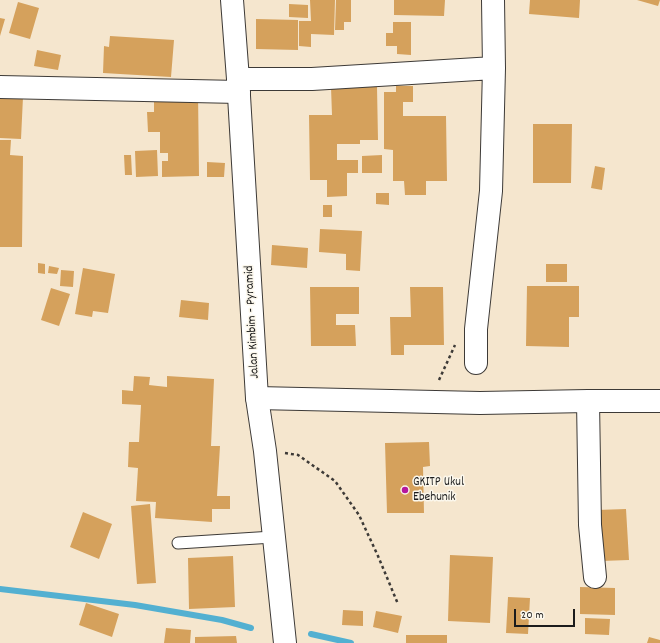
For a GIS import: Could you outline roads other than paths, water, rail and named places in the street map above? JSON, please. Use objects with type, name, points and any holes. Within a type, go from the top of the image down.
[{"type":"main road","name":"Jalan Kimbim - Pyramid","points":[[232,0],[257,398],[265,451],[285,643]]},
{"type":"main road","points":[[476,363],[476,329],[491,191],[494,68],[492,0]]},
{"type":"main road","points":[[0,87],[238,85],[494,68]]},
{"type":"main road","points":[[257,398],[480,404],[660,401]]},
{"type":"main road","points":[[588,401],[590,525],[594,577]]},
{"type":"lane","points":[[178,543],[273,537]]},
{"type":"waterway","points":[[0,589],[135,605],[222,620],[251,628]]},
{"type":"waterway","points":[[311,634],[351,643]]},
{"type":"place","name":"GKITP Ukul Ebehunik","points":[[405,490]]}]
